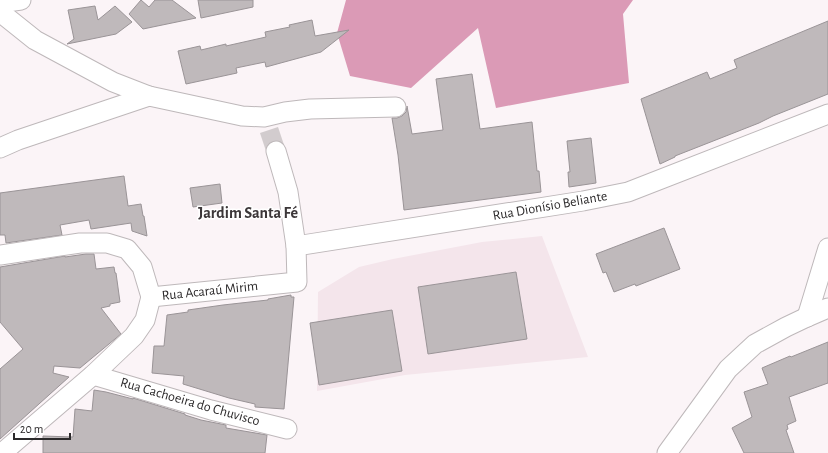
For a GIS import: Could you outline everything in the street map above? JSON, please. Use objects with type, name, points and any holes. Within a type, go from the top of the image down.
[{"type":"street","points":[[0,3],[22,0]]},
{"type":"street","points":[[0,12],[35,40],[113,82],[149,96],[242,116],[266,123],[284,112],[310,109],[396,107]]},
{"type":"street","points":[[0,148],[18,140],[149,96]]},
{"type":"street","name":"Rua Dionísio Beliante","points":[[296,246],[583,201],[628,192],[828,114]]},
{"type":"street","points":[[276,151],[288,192],[296,246]]},
{"type":"street","points":[[0,255],[80,243],[107,243],[127,249],[142,267],[151,297]]},
{"type":"street","name":"Rua Acaraú Mirim","points":[[2,453],[93,375],[134,336],[145,320],[151,297],[297,282],[296,246]]},
{"type":"street","points":[[807,316],[828,248]]},
{"type":"street","points":[[667,453],[728,370],[755,344],[807,316],[828,308]]},
{"type":"street","name":"Rua Cachoeira do Chuvisco","points":[[93,375],[211,410],[287,429]]},
{"type":"shaded area","points":[[346,0],[633,0],[623,14],[629,83],[496,108],[478,28],[411,88],[350,76],[337,33]]},
{"type":"shaded area","points":[[542,236],[588,357],[405,375],[317,391],[318,292],[359,267],[482,242]]},
{"type":"building","points":[[141,0],[149,7],[155,0],[172,0],[196,18],[143,29],[129,14]]},
{"type":"building","points":[[198,0],[253,0],[253,7],[201,18]]},
{"type":"building","points":[[95,6],[98,20],[115,6],[132,22],[116,34],[67,44],[74,39],[68,10]]},
{"type":"building","points":[[312,20],[315,36],[349,30],[321,52],[266,67],[265,62],[236,68],[237,73],[186,84],[178,51],[200,46],[201,50],[266,37],[265,32],[290,27],[289,25]]},
{"type":"building","points":[[828,21],[828,94],[675,156],[660,164],[641,99],[707,72],[710,79],[737,68],[734,60]]},
{"type":"building","points":[[472,74],[480,129],[532,122],[537,171],[539,171],[541,192],[404,210],[392,118],[402,116],[406,112],[407,106],[412,134],[443,130],[436,79]]},
{"type":"building","points":[[591,138],[596,183],[569,187],[568,172],[570,172],[567,141]]},
{"type":"building","points":[[124,176],[128,206],[141,204],[147,236],[132,231],[131,223],[91,229],[89,220],[60,225],[62,235],[6,243],[5,235],[0,235],[0,193]]},
{"type":"building","points":[[220,184],[222,203],[193,207],[190,188]]},
{"type":"building","points":[[664,228],[680,269],[636,286],[635,284],[614,292],[606,272],[603,273],[596,254]]},
{"type":"building","points":[[94,254],[96,269],[114,267],[120,302],[101,308],[121,334],[80,368],[54,366],[53,373],[69,377],[0,439],[0,369],[23,349],[0,322],[0,267]]},
{"type":"building","points":[[516,272],[527,339],[428,354],[418,287]]},
{"type":"building","points":[[291,295],[291,297],[294,297],[284,409],[255,407],[255,404],[183,384],[184,376],[152,373],[154,346],[164,346],[167,315],[188,312],[188,310],[268,300]]},
{"type":"building","points":[[392,310],[402,371],[319,385],[310,323]]},
{"type":"building","points":[[828,342],[828,383],[789,397],[796,421],[787,425],[788,429],[786,430],[794,453],[744,453],[732,428],[752,417],[744,392],[768,384],[762,368]]},
{"type":"building","points":[[94,390],[133,398],[201,420],[226,425],[226,428],[267,435],[265,453],[43,453],[43,436],[73,437],[75,409],[92,411]]},
{"type":"tunnel","points":[[269,130],[276,151]]},
{"type":"district","name":"Jardim Santa Fé","points":[[248,213]]}]
